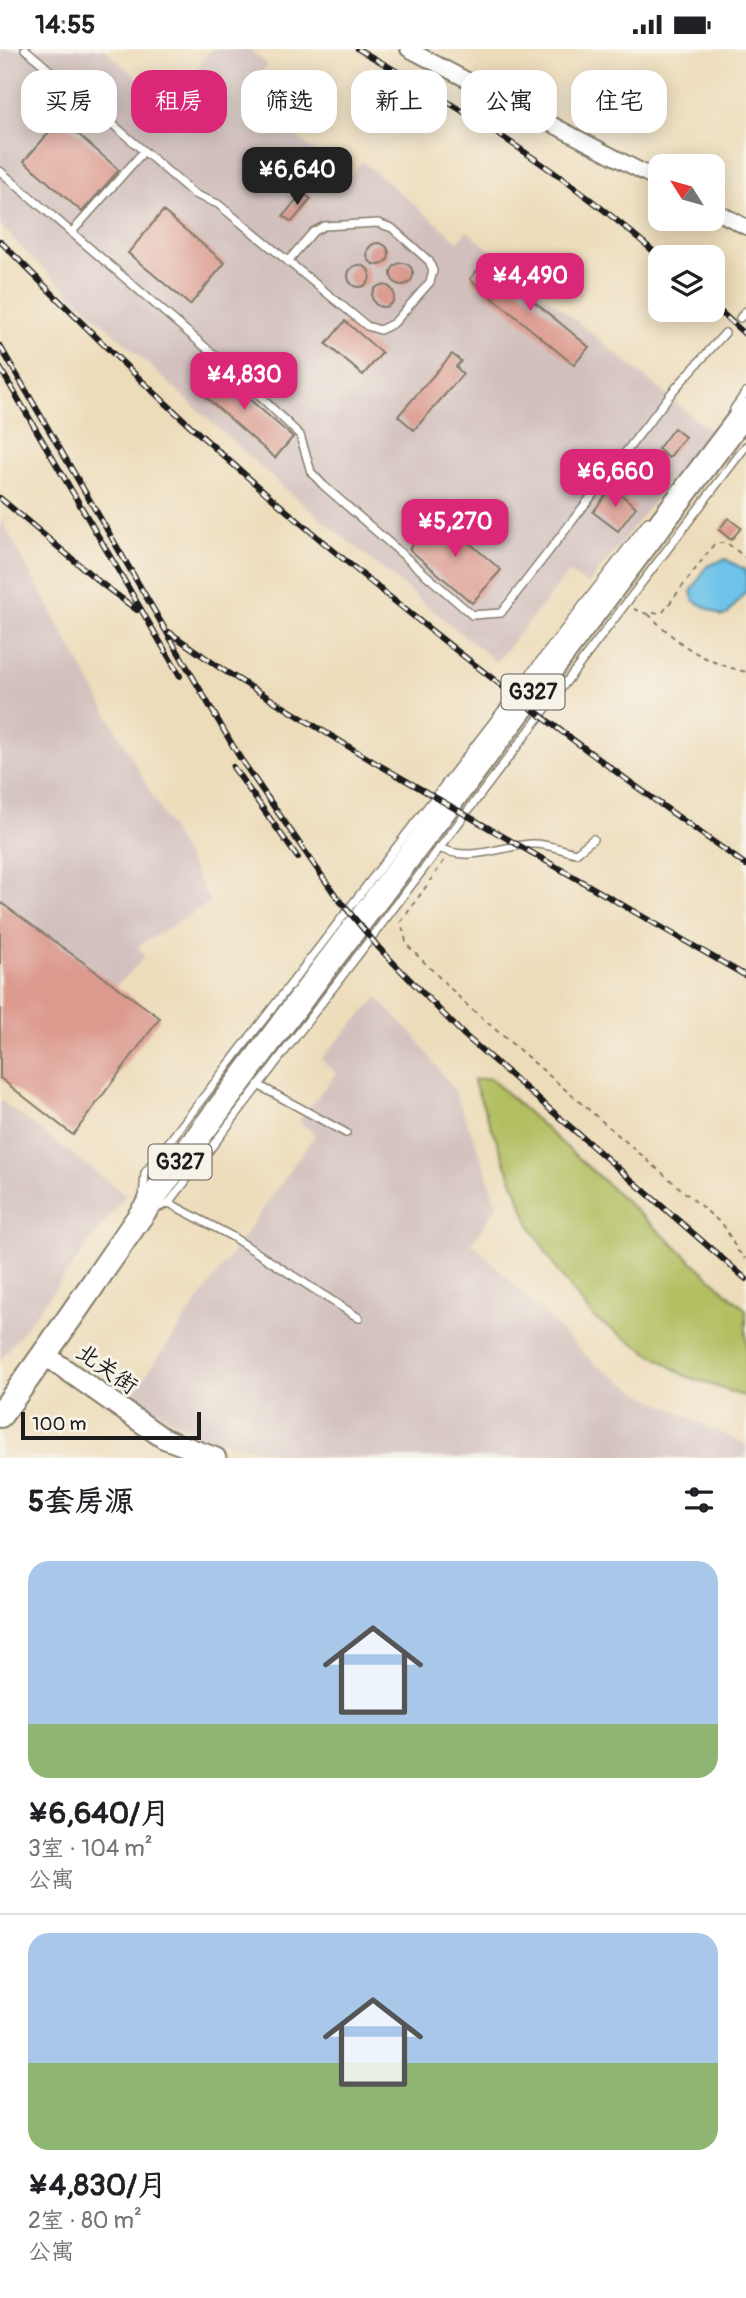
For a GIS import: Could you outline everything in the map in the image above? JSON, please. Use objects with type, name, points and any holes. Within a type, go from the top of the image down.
[{"type":"highway","name":"G327","points":[[0,1415],[46,1355],[141,1214],[737,414]]},
{"type":"main road","name":"北关街","points":[[46,1355],[163,1438],[216,1458]]},
{"type":"street","points":[[408,49],[648,175]]},
{"type":"street","points":[[725,216],[746,227]]},
{"type":"lane","points":[[25,49],[194,194],[218,204],[367,327],[380,330],[394,323],[430,282],[433,271],[429,261],[392,227],[379,223],[324,226],[313,232],[288,261]]},
{"type":"lane","points":[[72,232],[144,151]]},
{"type":"lane","points":[[0,171],[240,377],[300,435],[311,473],[472,615],[501,613],[673,391],[725,333]]},
{"type":"lane","points":[[737,414],[746,392]]},
{"type":"lane","points":[[651,516],[145,1173],[141,1214],[169,1203],[746,446]]},
{"type":"lane","points":[[439,848],[450,853],[478,855],[534,844],[576,853],[593,839]]},
{"type":"lane","points":[[258,1086],[346,1133]]},
{"type":"lane","points":[[169,1203],[230,1236],[359,1318]]},
{"type":"path","points":[[647,614],[663,613],[715,543],[727,543],[746,558]]},
{"type":"path","points":[[624,605],[647,614],[684,648],[716,664],[746,672]]},
{"type":"path","points":[[450,853],[401,922],[407,945],[467,1005],[724,1226],[737,1250],[746,1259]]},
{"type":"shaded area","points":[[0,49],[104,49],[131,73],[131,133],[227,133],[227,70],[196,70],[212,49],[249,49],[268,65],[264,70],[241,70],[241,133],[293,133],[347,179],[362,161],[458,241],[467,231],[709,430],[588,585],[569,572],[496,662],[287,491],[33,259],[0,225]]},
{"type":"shaded area","points":[[0,518],[211,902],[138,946],[145,957],[116,986],[0,902]]},
{"type":"shaded area","points":[[377,998],[413,1034],[454,1090],[480,1153],[497,1206],[472,1243],[596,1365],[651,1399],[746,1445],[746,1458],[301,1458],[198,1437],[132,1395],[315,1135],[299,1121],[336,1073],[321,1059]]},
{"type":"shaded area","points":[[0,1100],[126,1195],[0,1361]]},
{"type":"green space","points":[[490,1078],[746,1310],[746,1397],[686,1376],[594,1318],[557,1271],[530,1225],[473,1080]]},
{"type":"water","points":[[725,559],[746,570],[746,592],[728,614],[722,616],[694,601],[691,592],[707,566]]},
{"type":"building","points":[[49,133],[77,133],[119,170],[82,212],[24,161]]},
{"type":"building","points":[[303,192],[311,199],[292,222],[283,216]]},
{"type":"building","points":[[163,211],[225,263],[190,305],[128,253]]},
{"type":"building","points":[[378,243],[386,246],[389,254],[386,262],[378,265],[370,262],[367,254],[370,246]]},
{"type":"building","points":[[485,261],[589,347],[574,365],[470,279]]},
{"type":"building","points":[[402,263],[410,266],[413,274],[410,282],[402,285],[394,282],[391,274],[394,266]]},
{"type":"building","points":[[359,265],[367,268],[370,276],[367,284],[359,287],[351,284],[348,276],[351,268]]},
{"type":"building","points":[[383,285],[391,288],[394,296],[391,304],[383,307],[375,304],[372,296],[375,288]]},
{"type":"building","points":[[345,321],[382,353],[363,375],[326,344]]},
{"type":"building","points":[[452,354],[461,361],[456,367],[463,374],[414,430],[398,416]]},
{"type":"building","points":[[212,367],[293,437],[275,458],[194,387]]},
{"type":"building","points":[[674,428],[685,437],[669,458],[658,449]]},
{"type":"building","points":[[612,487],[636,507],[618,531],[593,512]]},
{"type":"building","points":[[437,515],[501,570],[472,603],[409,549]]},
{"type":"building","points":[[728,518],[741,528],[731,540],[719,530]]},
{"type":"building","points":[[0,902],[160,1018],[73,1135],[0,1078]]},
{"type":"railway","points":[[358,49],[515,145],[648,247]]},
{"type":"railway","points":[[0,241],[108,349],[197,432],[348,563],[504,688],[746,865]]},
{"type":"railway","points":[[725,316],[746,335]]},
{"type":"railway","points":[[0,346],[240,758],[336,896],[379,948],[463,1034],[746,1279]]},
{"type":"railway","points":[[0,368],[180,676]]},
{"type":"railway","points":[[0,498],[137,610]]},
{"type":"railway","points":[[169,632],[223,670],[374,762],[746,976]]},
{"type":"railway","points":[[233,767],[298,858]]}]
